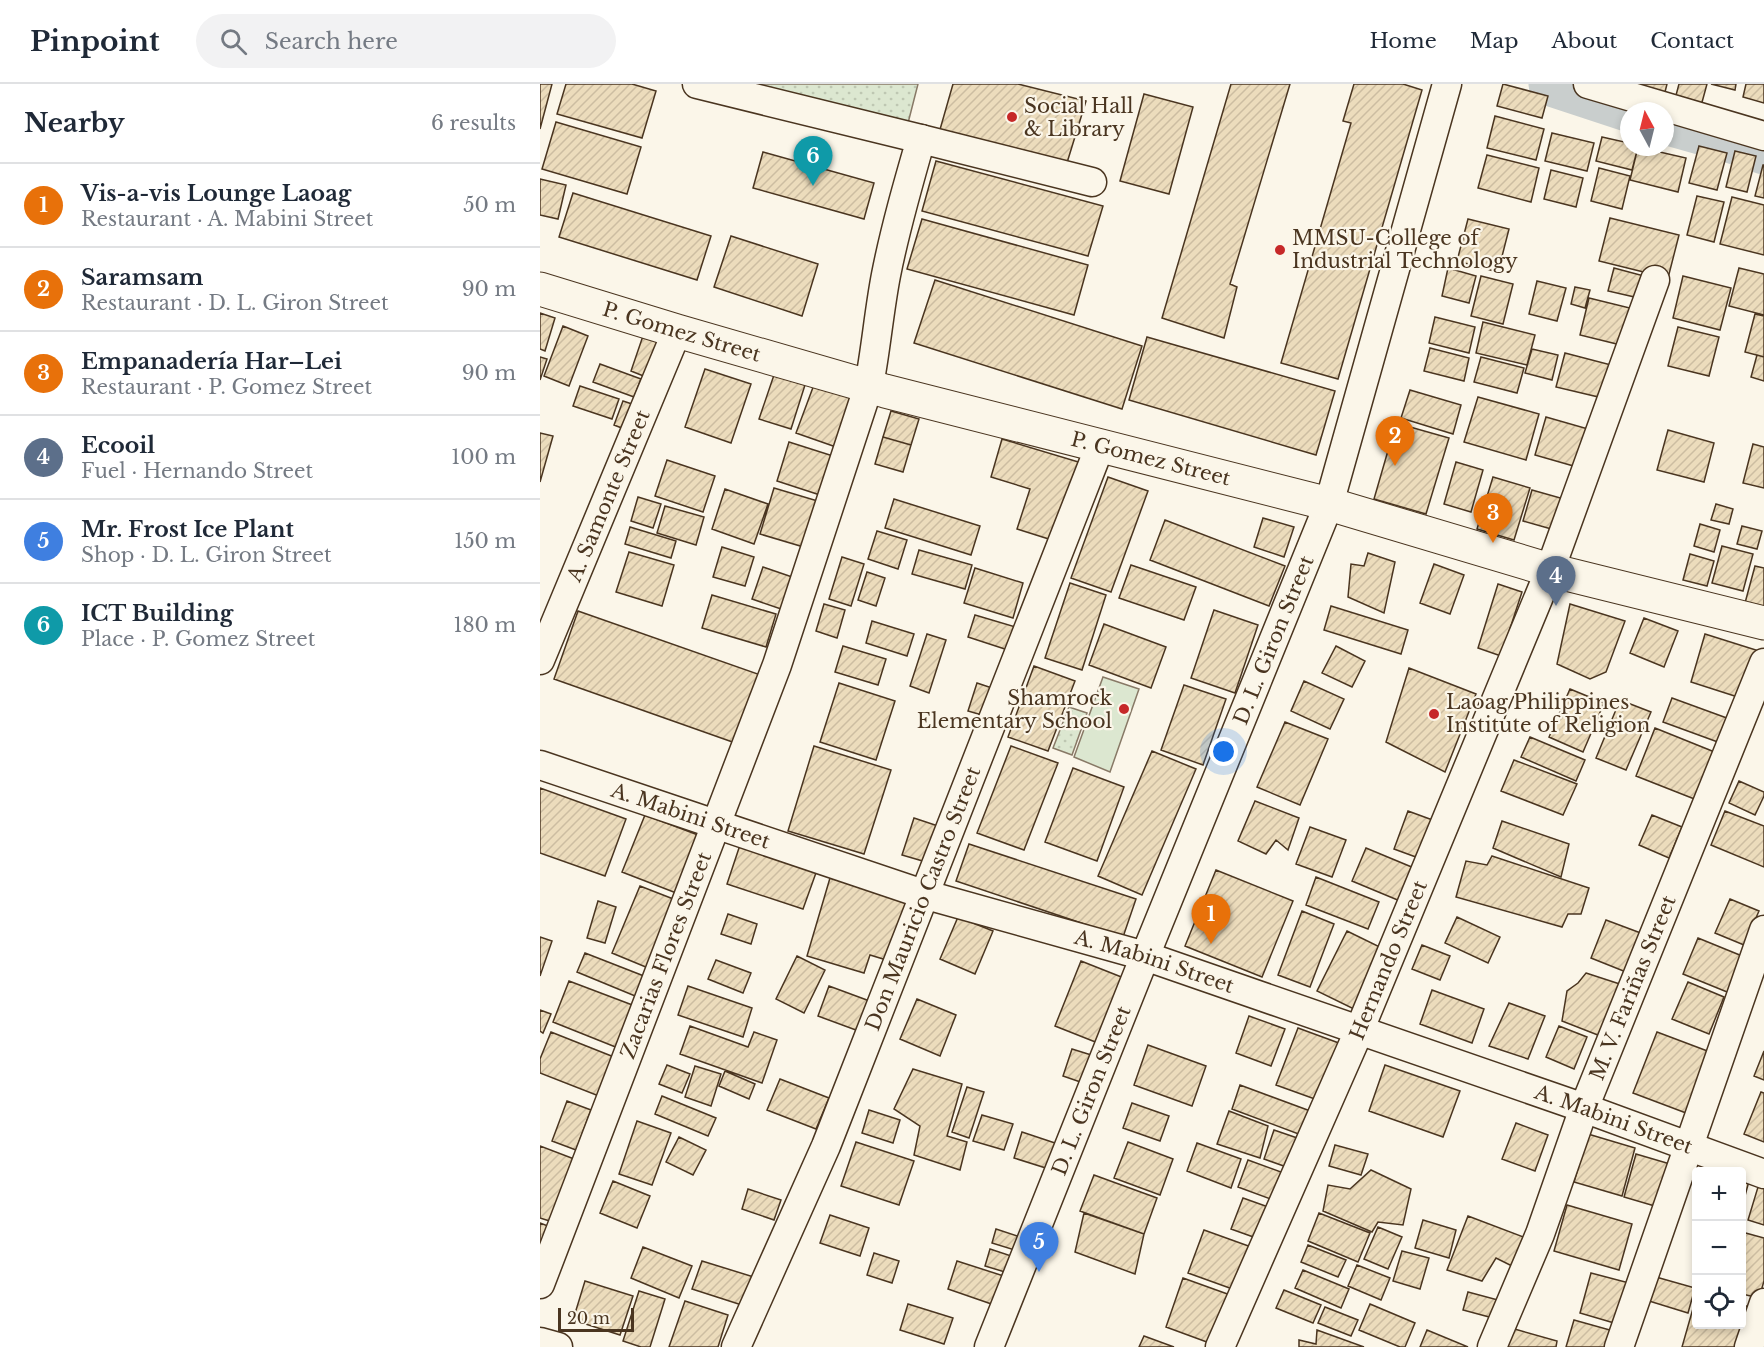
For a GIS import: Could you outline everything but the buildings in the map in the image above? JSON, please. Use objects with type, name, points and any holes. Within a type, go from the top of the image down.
[{"type":"main road","name":"P. Gomez Street","points":[[540,289],[676,331],[869,385],[1329,504],[1550,570],[1764,623]]},
{"type":"street","points":[[696,84],[1092,182]]},
{"type":"street","name":"D. L. Giron Street","points":[[989,1347],[1329,504],[1448,84]]},
{"type":"street","points":[[1588,84],[1764,136]]},
{"type":"street","name":"Zacarias Flores Street","points":[[540,1284],[777,665],[869,385],[896,228],[921,139]]},
{"type":"street","name":"Hernando Street","points":[[1220,1347],[1359,1031],[1550,570],[1655,280]]},
{"type":"street","name":"A. Samonte Street","points":[[540,660],[676,331]]},
{"type":"street","name":"Don Mauricio Castro Street","points":[[736,1347],[826,1146],[1100,446]]},
{"type":"street","name":"M. V. Fariñas Street","points":[[1492,1347],[1540,1234],[1584,1108],[1764,663]]},
{"type":"street","name":"A. Mabini Street","points":[[540,765],[923,894],[1145,956],[1584,1108],[1764,1174]]},
{"type":"street","points":[[1619,1347],[1764,930]]},
{"type":"street","points":[[1749,1347],[1764,1302]]},
{"type":"street","points":[[540,1342],[558,1347]]},
{"type":"green space","points":[[738,84],[918,84],[907,127]]},
{"type":"green space","points":[[1103,677],[1139,689],[1110,772],[1074,757]]},
{"type":"green space","points":[[1069,707],[1087,713],[1072,755],[1053,748]]},
{"type":"waterway","points":[[1551,84],[1620,107]]},
{"type":"waterway","points":[[1674,125],[1764,152]]},
{"type":"place","name":"Social Hall & Library","points":[[1012,117]]},
{"type":"place","name":"ICT Building","points":[[813,186]]},
{"type":"place","name":"MMSU-College of Industrial Technology","points":[[1280,250]]},
{"type":"place","name":"Saramsam","points":[[1395,466]]},
{"type":"place","name":"Empanadería Har–Lei","points":[[1493,543]]},
{"type":"place","name":"Ecooil","points":[[1556,606]]},
{"type":"place","name":"Shamrock Elementary School","points":[[1124,709]]},
{"type":"place","name":"Laoag Philippines Institute of Religion","points":[[1434,714]]},
{"type":"place","name":"Vis-a-vis Lounge Laoag","points":[[1211,944]]},
{"type":"place","name":"Mr. Frost Ice Plant","points":[[1039,1272]]}]
